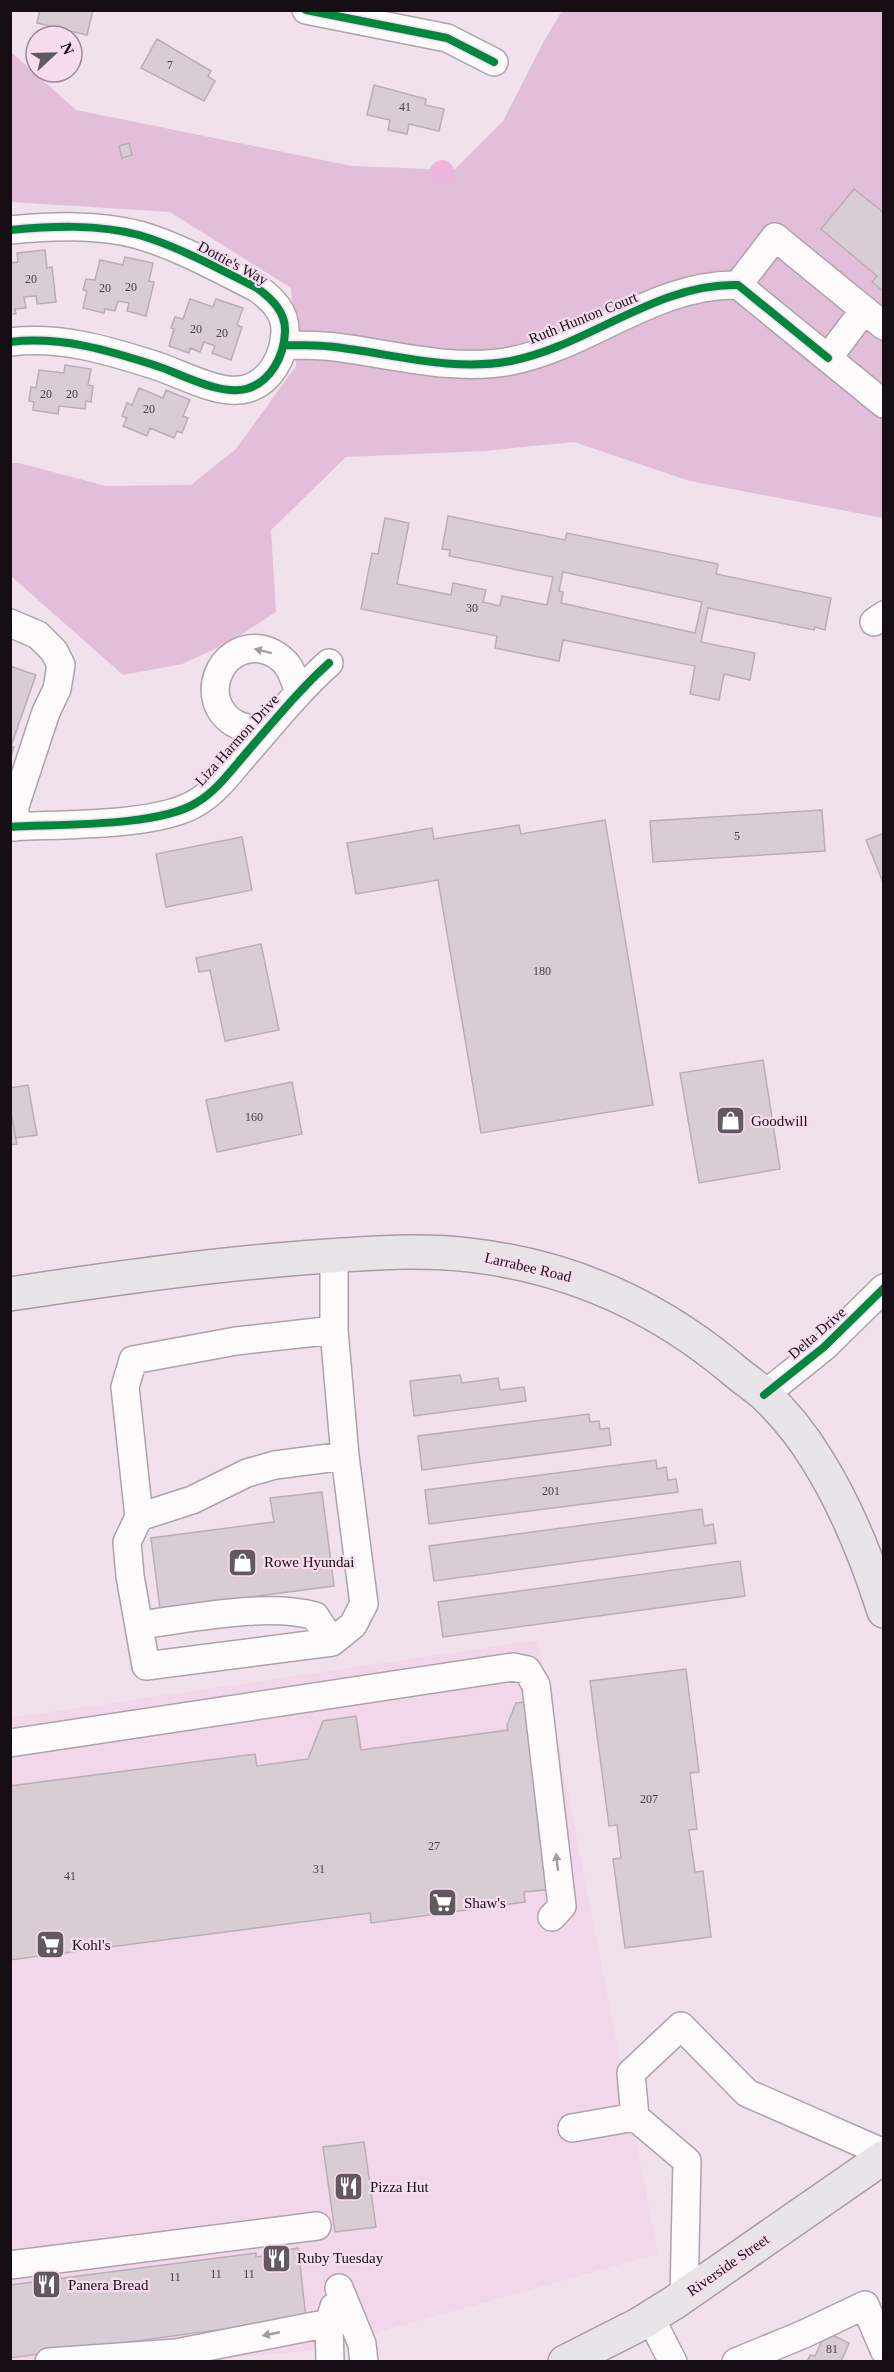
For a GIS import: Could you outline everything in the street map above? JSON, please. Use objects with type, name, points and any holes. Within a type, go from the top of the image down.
[{"type":"main road","name":"Larrabee Road","points":[[10,1294],[269,1260],[381,1253],[466,1254],[509,1260],[549,1269],[586,1282],[656,1313],[717,1355],[765,1395],[816,1458],[862,1547],[884,1611]]},
{"type":"main road","name":"Riverside Street","points":[[565,2361],[599,2346],[684,2296],[884,2155]]},
{"type":"street","points":[[306,10],[398,19],[447,38],[494,62]]},
{"type":"street","name":"Dottie's Way","points":[[10,230],[76,227],[118,231],[156,241],[229,274],[271,298],[281,312],[285,328],[285,345]]},
{"type":"street","points":[[828,358],[874,318],[775,237],[738,285],[884,404]]},
{"type":"street","name":"Ruth Hunton Court","points":[[285,345],[333,347],[466,365],[512,361],[563,343],[669,296],[699,287],[738,285]]},
{"type":"street","points":[[10,342],[33,339],[76,342],[153,364],[206,385],[225,389],[246,389],[266,378],[278,362],[285,345]]},
{"type":"street","points":[[10,624],[38,635],[54,651],[61,665],[57,689],[46,712],[15,806],[13,827]]},
{"type":"street","name":"Liza Harmon Drive","points":[[265,730],[236,725],[225,717],[214,693],[215,680],[220,667],[229,657],[247,650],[266,650],[278,656],[287,665],[299,692]]},
{"type":"street","name":"Liza Harmon Drive","points":[[13,827],[133,820],[176,813],[197,803],[214,790],[299,692],[329,663]]},
{"type":"street","points":[[334,1256],[334,1330],[345,1456],[364,1604],[353,1625],[332,1642],[146,1666],[130,1576],[127,1542],[139,1517],[125,1387],[133,1360],[236,1341],[334,1330]]},
{"type":"street","name":"Delta Drive","points":[[765,1395],[824,1347],[884,1288]]},
{"type":"street","points":[[139,1517],[192,1500],[247,1473],[275,1465],[345,1456]]},
{"type":"street","points":[[139,1625],[260,1610],[302,1612],[315,1616],[332,1642]]},
{"type":"street","points":[[10,1743],[513,1667],[527,1670],[536,1685],[562,1906],[552,1917]]},
{"type":"street","points":[[684,2296],[687,2161],[635,2118],[631,2073],[681,2026],[747,2093],[884,2155]]},
{"type":"street","points":[[572,2127],[635,2118]]},
{"type":"street","points":[[10,2265],[317,2226]]},
{"type":"street","points":[[330,2361],[329,2323],[339,2288],[362,2344],[364,2361]]},
{"type":"street","points":[[736,2361],[804,2334],[865,2305],[884,2350]]},
{"type":"street","points":[[650,2317],[673,2361]]},
{"type":"street","points":[[49,2361],[176,2354],[329,2323]]},
{"type":"shaded area","points":[[562,11],[883,11],[883,518],[690,481],[574,442],[484,451],[346,457],[271,530],[276,612],[230,642],[182,664],[123,675],[11,576],[11,463],[19,463],[106,486],[191,485],[236,449],[296,366],[291,288],[170,212],[11,202],[11,52],[24,64],[24,84],[47,84],[76,110],[352,166],[454,170],[503,121]]},
{"type":"shaded area","points":[[442,160],[450,164],[454,172],[450,180],[442,184],[434,180],[430,172],[434,164]]},
{"type":"shaded area","points":[[538,1640],[658,2254],[314,2350],[186,2362],[11,2361],[10,1718]]},
{"type":"building","points":[[40,10],[93,10],[87,35],[84,34],[84,24],[37,23]]},
{"type":"building","points":[[157,39],[211,71],[208,76],[215,81],[204,101],[141,68]]},
{"type":"building","points":[[374,85],[426,99],[425,105],[444,109],[439,131],[409,124],[407,134],[388,130],[390,120],[367,115]]},
{"type":"building","points":[[129,143],[132,155],[122,158],[119,146]]},
{"type":"building","points":[[854,189],[884,213],[884,292],[872,282],[877,276],[821,229]]},
{"type":"building","points":[[45,250],[47,268],[52,267],[56,302],[37,304],[36,296],[24,297],[26,308],[15,309],[16,314],[10,314],[10,263],[18,262],[17,253]]},
{"type":"building","points":[[125,257],[153,263],[149,281],[154,282],[146,316],[127,311],[129,303],[118,301],[115,311],[105,309],[104,313],[83,308],[87,291],[83,290],[86,279],[95,280],[100,260],[123,265]]},
{"type":"building","points":[[190,299],[213,307],[216,299],[243,308],[237,325],[242,327],[231,360],[212,353],[215,346],[204,342],[200,352],[190,348],[189,353],[169,346],[175,317],[183,319]]},
{"type":"building","points":[[65,365],[91,369],[88,385],[93,386],[91,402],[86,401],[85,409],[59,406],[58,414],[33,410],[34,402],[29,401],[31,387],[36,388],[39,370],[64,373]]},
{"type":"building","points":[[139,388],[163,398],[166,390],[190,400],[183,416],[188,418],[182,433],[177,431],[174,438],[150,428],[147,436],[123,426],[127,418],[122,416],[127,403],[132,405]]},
{"type":"building","points":[[448,516],[565,540],[567,533],[718,564],[716,574],[831,598],[825,630],[815,627],[814,630],[708,608],[701,642],[755,653],[750,680],[724,674],[719,700],[690,694],[695,666],[563,640],[559,661],[495,648],[497,636],[361,609],[372,553],[378,554],[385,518],[409,523],[397,584],[451,595],[453,583],[486,590],[483,602],[500,606],[502,596],[547,605],[553,577],[449,556],[450,550],[442,549]],"holes":[[[563,572],[702,602],[695,633],[561,603],[563,592],[559,591]]]},
{"type":"building","points":[[10,666],[36,675],[11,746],[14,747],[10,759]]},
{"type":"building","points":[[822,810],[825,851],[653,862],[650,821]]},
{"type":"building","points":[[605,820],[653,1105],[481,1133],[438,880],[356,894],[347,843],[432,828],[434,839],[519,825],[521,834]]},
{"type":"building","points":[[884,833],[884,885],[866,840]]},
{"type":"building","points":[[242,837],[252,890],[166,907],[156,854]]},
{"type":"building","points":[[261,944],[279,1030],[225,1041],[210,970],[199,972],[196,958]]},
{"type":"building","name":"Goodwill","points":[[763,1060],[780,1169],[699,1183],[680,1073]]},
{"type":"building","points":[[292,1082],[302,1134],[217,1152],[206,1100]]},
{"type":"building","points":[[28,1085],[37,1135],[16,1138],[10,1108],[10,1088]]},
{"type":"building","points":[[10,1108],[17,1144],[10,1145]]},
{"type":"building","points":[[460,1375],[462,1383],[498,1378],[500,1390],[524,1387],[526,1401],[414,1416],[410,1381]]},
{"type":"building","points":[[589,1414],[590,1422],[599,1421],[600,1429],[609,1428],[611,1445],[422,1470],[418,1436]]},
{"type":"building","points":[[656,1460],[657,1469],[666,1467],[668,1480],[676,1479],[678,1492],[429,1524],[425,1490]]},
{"type":"building","name":"Rowe Hyundai","points":[[322,1492],[334,1586],[160,1609],[151,1538],[274,1522],[270,1498]]},
{"type":"building","points":[[702,1509],[704,1526],[713,1524],[716,1543],[434,1581],[429,1546]]},
{"type":"building","points":[[740,1561],[745,1596],[443,1637],[438,1602]]},
{"type":"building","points":[[686,1669],[699,1772],[690,1773],[697,1829],[689,1830],[695,1872],[703,1871],[711,1937],[625,1948],[613,1859],[621,1858],[617,1825],[609,1826],[590,1681]]},
{"type":"building","points":[[528,1702],[553,1889],[524,1892],[525,1902],[371,1923],[370,1913],[10,1960],[10,1786],[255,1754],[257,1766],[308,1759],[323,1721],[356,1716],[361,1750],[508,1730],[507,1725],[516,1703]]},
{"type":"building","name":"Pizza Hut","points":[[364,2142],[376,2227],[335,2232],[323,2147]]},
{"type":"building","points":[[298,2248],[306,2318],[10,2358],[10,2285],[256,2253],[256,2257],[282,2254],[281,2251]]},
{"type":"building","points":[[826,2332],[849,2343],[841,2362],[807,2362],[810,2355],[815,2356]]},
{"type":"cycle path","points":[[306,10],[447,38],[494,62]]},
{"type":"cycle path","points":[[10,230],[59,227],[108,229],[154,240],[257,288],[281,312],[285,325],[282,350],[269,374],[255,386],[235,390],[212,387],[154,365],[84,346],[47,341],[10,342]]},
{"type":"cycle path","points":[[285,345],[335,347],[423,361],[489,364],[540,353],[679,294],[708,287],[738,285],[828,358]]},
{"type":"cycle path","points":[[10,827],[133,820],[179,811],[196,803],[217,786],[307,684],[329,663]]},
{"type":"cycle path","points":[[764,1395],[824,1347],[884,1288]]},
{"type":"place","name":"Goodwill","points":[[730,1121]]},
{"type":"place","name":"Rowe Hyundai","points":[[243,1562]]},
{"type":"place","name":"Shaw's","points":[[443,1903]]},
{"type":"place","name":"Kohl's","points":[[51,1945]]},
{"type":"place","name":"Pizza Hut","points":[[349,2187]]},
{"type":"place","name":"Ruby Tuesday","points":[[276,2258]]},
{"type":"place","name":"Panera Bread","points":[[47,2285]]}]
